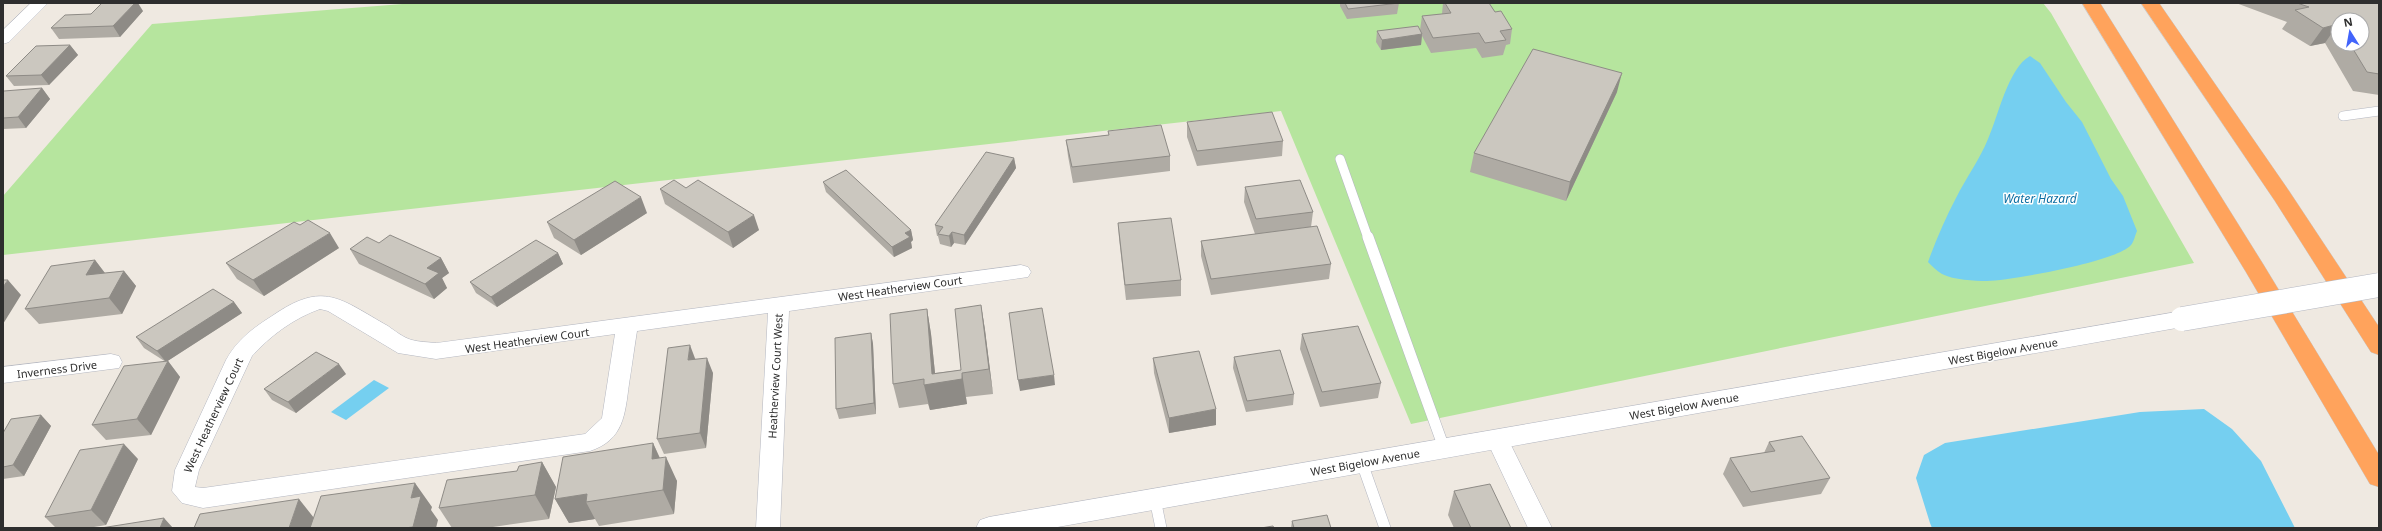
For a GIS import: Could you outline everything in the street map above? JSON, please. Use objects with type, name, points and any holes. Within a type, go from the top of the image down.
[{"type":"highway","points":[[2091,3],[2255,269],[2379,477]]},
{"type":"highway","points":[[2150,3],[2243,137],[2379,346]]},
{"type":"street","points":[[3,38],[40,3]]},
{"type":"street","name":"West Heatherview Court","points":[[779,305],[1021,272]]},
{"type":"street","name":"West Bigelow Avenue","points":[[990,528],[2379,285]]},
{"type":"street","name":"West Heatherview Court","points":[[326,302],[333,304],[406,347],[436,351],[627,325],[613,418],[610,425],[600,436],[590,442],[203,498],[187,495],[183,491],[182,484],[187,470],[237,360],[255,338],[269,327],[311,304],[326,302]]},
{"type":"street","name":"Heatherview Court West","points":[[627,325],[779,305],[768,528]]},
{"type":"street","name":"Inverness Drive","points":[[3,375],[111,362]]},
{"type":"street","points":[[1497,439],[1540,528]]},
{"type":"lane","points":[[2343,116],[2379,111]]},
{"type":"lane","points":[[1340,159],[1444,448]]},
{"type":"lane","points":[[1362,462],[1385,528]]},
{"type":"lane","points":[[1155,499],[1161,528]]},
{"type":"green space","points":[[415,3],[2043,3],[2051,13],[2194,263],[1411,424],[1281,111],[3,255],[3,196],[152,24]]},
{"type":"water","name":"Water Hazard","points":[[2030,56],[2040,63],[2066,102],[2082,122],[2111,179],[2123,196],[2137,231],[2134,240],[2131,245],[2122,251],[2106,258],[2040,274],[1987,281],[1952,278],[1942,274],[1928,262],[1952,206],[1985,146],[2004,94],[2022,62]]},
{"type":"water","points":[[374,380],[389,388],[346,420],[331,412]]},
{"type":"water","points":[[2204,409],[2232,429],[2261,461],[2295,528],[1932,528],[1916,478],[1924,455],[1945,443],[2140,412]]},
{"type":"building","points":[[102,3],[135,3],[113,26],[51,28],[65,15],[91,14]]},
{"type":"building","points":[[1345,3],[1399,3],[1348,9]]},
{"type":"building","points":[[1445,3],[1489,3],[1495,12],[1501,11],[1512,29],[1500,31],[1506,40],[1485,43],[1479,33],[1433,38],[1422,16],[1451,13]]},
{"type":"building","points":[[2297,3],[2379,3],[2379,74],[2367,72],[2355,52],[2370,52],[2370,12],[2330,12],[2330,26],[2323,28],[2295,10],[2309,7]]},
{"type":"building","points":[[1418,26],[1422,34],[1382,40],[1377,31]]},
{"type":"building","points":[[70,45],[41,75],[6,76],[36,46]]},
{"type":"building","points":[[1533,49],[1622,73],[1570,182],[1474,153]]},
{"type":"building","points":[[42,88],[18,117],[3,118],[4,91]]},
{"type":"building","points":[[1272,112],[1283,141],[1197,151],[1187,122]]},
{"type":"building","points":[[1161,125],[1170,156],[1072,167],[1066,140],[1109,135],[1108,131]]},
{"type":"building","points":[[986,152],[1014,158],[964,235],[952,232],[949,236],[938,234],[943,227],[935,225]]},
{"type":"building","points":[[846,170],[911,230],[905,233],[910,237],[892,247],[823,182]]},
{"type":"building","points":[[674,180],[686,188],[698,180],[754,215],[728,232],[660,189]]},
{"type":"building","points":[[1300,180],[1313,212],[1256,219],[1245,187]]},
{"type":"building","points":[[615,181],[641,197],[574,240],[547,222]]},
{"type":"building","points":[[1171,218],[1181,280],[1125,285],[1118,223]]},
{"type":"building","points":[[308,220],[330,233],[253,280],[226,263],[294,222],[300,225]]},
{"type":"building","points":[[1317,226],[1331,264],[1211,279],[1201,241]]},
{"type":"building","points":[[390,235],[441,258],[427,268],[439,273],[425,284],[350,249],[367,237],[379,243]]},
{"type":"building","points":[[536,240],[558,253],[491,297],[470,282]]},
{"type":"building","points":[[95,260],[86,275],[124,271],[109,298],[25,309],[51,266]]},
{"type":"building","points":[[3,280],[8,280],[3,287]]},
{"type":"building","points":[[213,289],[234,302],[157,351],[136,337]]},
{"type":"building","points":[[981,305],[989,369],[962,373],[962,379],[924,385],[924,379],[893,384],[890,314],[927,309],[932,374],[961,370],[955,309]]},
{"type":"building","points":[[1042,308],[1054,375],[1018,380],[1009,313]]},
{"type":"building","points":[[1358,326],[1381,383],[1322,392],[1302,334]]},
{"type":"building","points":[[871,333],[874,403],[836,409],[835,338]]},
{"type":"building","points":[[690,345],[688,360],[707,358],[700,433],[657,439],[668,348]]},
{"type":"building","points":[[1280,350],[1294,394],[1247,401],[1234,357]]},
{"type":"building","points":[[1199,351],[1216,409],[1169,418],[1153,358]]},
{"type":"building","points":[[316,352],[339,364],[288,402],[264,389]]},
{"type":"building","points":[[168,361],[137,419],[92,425],[124,366]]},
{"type":"building","points":[[41,415],[13,465],[3,467],[3,433],[11,419]]},
{"type":"building","points":[[1802,436],[1830,478],[1751,492],[1730,458],[1775,451],[1769,442]]},
{"type":"building","points":[[653,443],[652,459],[666,457],[663,490],[586,502],[587,494],[555,499],[563,457]]},
{"type":"building","points":[[124,444],[91,510],[45,517],[80,450]]},
{"type":"building","points":[[542,462],[535,495],[439,508],[447,480],[517,471],[519,466]]},
{"type":"building","points":[[415,483],[411,498],[421,496],[413,527],[310,528],[321,496]]},
{"type":"building","points":[[1490,484],[1511,528],[1471,528],[1454,491]]},
{"type":"building","points":[[299,499],[289,528],[194,528],[200,514]]},
{"type":"building","points":[[1327,515],[1331,528],[1294,528],[1292,521]]},
{"type":"building","points":[[164,518],[160,528],[101,528]]},
{"type":"building","points":[[1273,526],[1274,528],[1261,528]]}]
